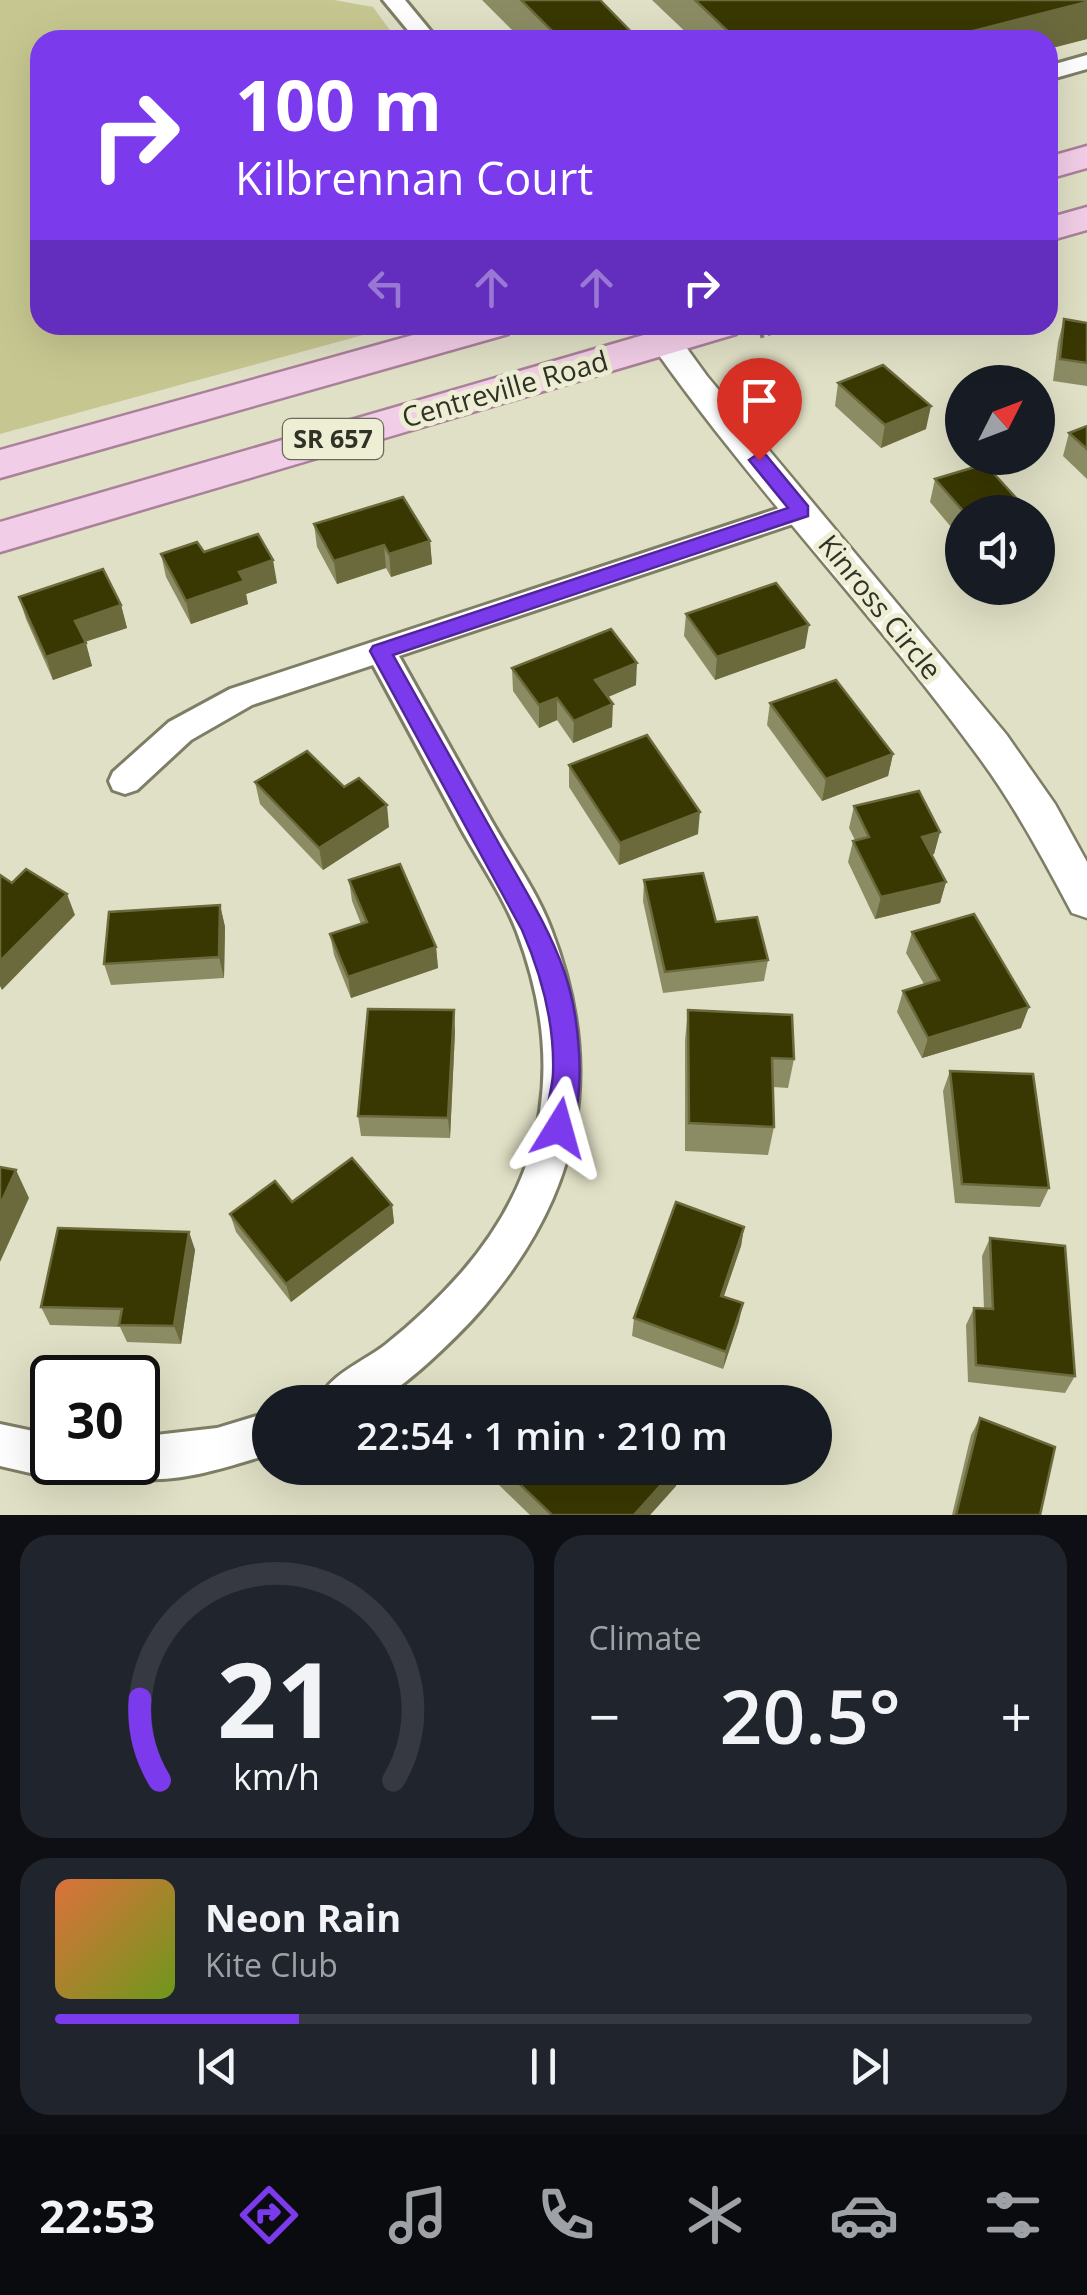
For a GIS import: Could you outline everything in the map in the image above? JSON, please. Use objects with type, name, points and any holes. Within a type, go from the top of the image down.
[{"type":"main road","points":[[1058,165],[1087,157]]},
{"type":"main road","points":[[1058,227],[1087,218]]},
{"type":"main road","name":"SR 657","points":[[0,464],[458,335]]},
{"type":"main road","name":"Centreville Road","points":[[0,537],[654,335]]},
{"type":"street","points":[[394,0],[419,30]]},
{"type":"street","points":[[1058,70],[1087,62]]},
{"type":"street","name":"Kinross Circle","points":[[662,335],[992,745],[1040,815],[1087,901]]},
{"type":"street","points":[[124,781],[180,731],[241,698],[801,511]]},
{"type":"street","points":[[367,1385],[442,1328],[518,1232],[559,1128],[566,1074],[564,1022],[533,927],[380,651]]},
{"type":"street","points":[[160,1456],[217,1449],[252,1438]]},
{"type":"street","points":[[0,1445],[30,1451]]},
{"type":"green space","points":[[0,0],[334,0],[373,7],[390,30],[30,30],[30,335],[363,335],[0,434]]},
{"type":"building","points":[[521,0],[600,0],[629,30],[551,30]]},
{"type":"building","points":[[695,0],[1087,0],[977,30],[727,30]]},
{"type":"building","points":[[1064,319],[1087,323],[1087,363],[1060,359]]},
{"type":"building","points":[[883,365],[931,406],[885,425],[838,383]]},
{"type":"building","points":[[1087,426],[1087,449],[1069,433]]},
{"type":"building","points":[[948,475],[995,475],[1013,495],[949,495],[935,479]]},
{"type":"building","points":[[403,497],[430,541],[389,554],[384,545],[334,561],[314,524]]},
{"type":"building","points":[[258,534],[273,560],[239,572],[244,581],[186,601],[161,554],[197,542],[204,552]]},
{"type":"building","points":[[103,569],[121,605],[75,621],[86,643],[46,657],[19,597]]},
{"type":"building","points":[[776,583],[809,625],[717,657],[686,614]]},
{"type":"building","points":[[611,629],[637,663],[595,680],[613,704],[574,721],[557,698],[539,705],[512,668]]},
{"type":"building","points":[[836,680],[893,754],[826,779],[770,703]]},
{"type":"building","points":[[647,735],[700,812],[620,843],[569,765]]},
{"type":"building","points":[[307,751],[344,787],[359,778],[387,805],[319,848],[255,782]]},
{"type":"building","points":[[919,791],[940,832],[922,837],[946,882],[881,897],[853,841],[869,837],[854,806]]},
{"type":"building","points":[[400,864],[436,947],[348,977],[330,934],[367,922],[349,880]]},
{"type":"building","points":[[26,869],[67,894],[0,961],[0,875],[12,883]]},
{"type":"building","points":[[703,873],[716,922],[757,917],[768,960],[665,972],[644,880]]},
{"type":"building","points":[[220,905],[219,957],[104,964],[109,912]]},
{"type":"building","points":[[974,914],[1029,1007],[928,1038],[903,991],[939,980],[912,932]]},
{"type":"building","points":[[368,1009],[454,1010],[448,1118],[358,1116]]},
{"type":"building","points":[[688,1010],[792,1015],[794,1059],[772,1058],[774,1127],[689,1123]]},
{"type":"building","points":[[950,1071],[1033,1074],[1049,1188],[962,1184]]},
{"type":"building","points":[[352,1158],[392,1205],[286,1284],[230,1214],[275,1181],[292,1202]]},
{"type":"building","points":[[0,1167],[16,1170],[0,1205]]},
{"type":"building","points":[[676,1202],[744,1227],[721,1296],[743,1303],[726,1352],[634,1318]]},
{"type":"building","points":[[58,1228],[189,1232],[174,1326],[119,1325],[122,1309],[41,1307]]},
{"type":"building","points":[[990,1238],[1065,1246],[1075,1376],[976,1365],[974,1308],[993,1309]]},
{"type":"building","points":[[980,1418],[1055,1447],[1040,1515],[956,1515]]},
{"type":"building","points":[[521,1485],[661,1485],[634,1515],[552,1515]]},
{"type":"route","points":[[559,1128],[566,1074],[564,1022],[552,972],[533,927],[380,651],[801,511],[759,460]]}]
